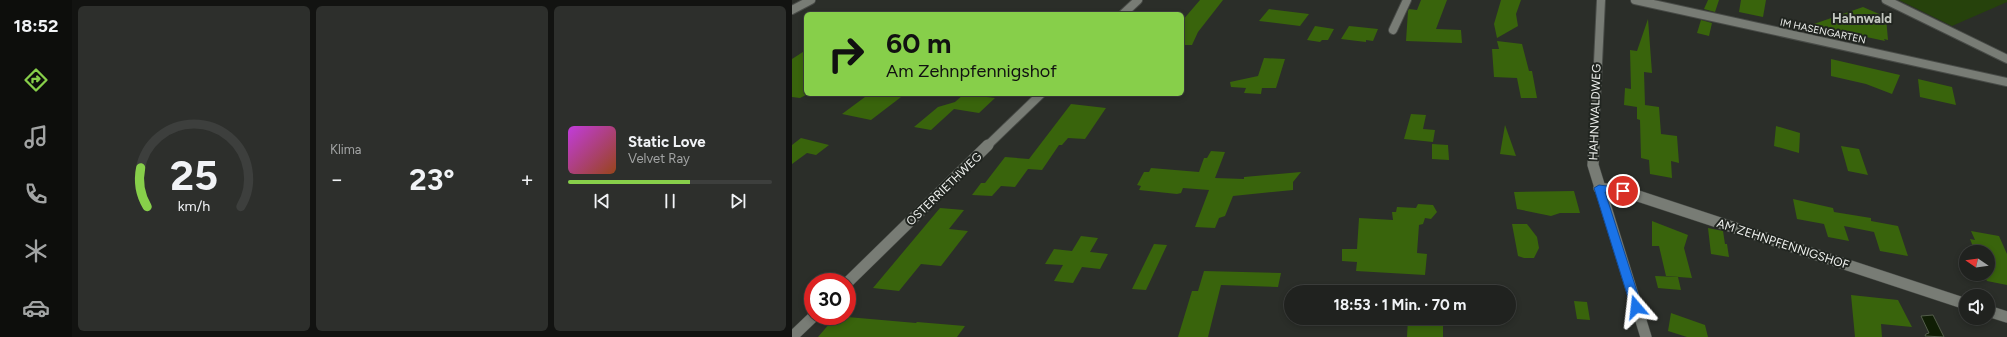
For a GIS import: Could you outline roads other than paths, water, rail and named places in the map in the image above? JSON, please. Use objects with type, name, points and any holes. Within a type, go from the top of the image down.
[{"type":"street","points":[[792,10],[811,0]]},
{"type":"street","points":[[1125,12],[1138,0]]},
{"type":"street","points":[[1393,30],[1407,0]]},
{"type":"street","name":"HAHNWALDWEG","points":[[1601,0],[1592,154],[1593,165],[1646,337]]},
{"type":"street","name":"IM HASENGARTEN","points":[[1635,0],[2007,82]]},
{"type":"street","points":[[1886,0],[2007,59]]},
{"type":"street","name":"OSTERRIETHWEG","points":[[856,275],[1039,96]]},
{"type":"street","name":"AM ZEHNPFENNIGSHOF","points":[[1599,188],[1623,191],[1959,302]]},
{"type":"street","points":[[1995,313],[2007,317]]},
{"type":"street","points":[[794,333],[804,324]]},
{"type":"district","name":"Hahnwald","points":[[1862,18]]}]
